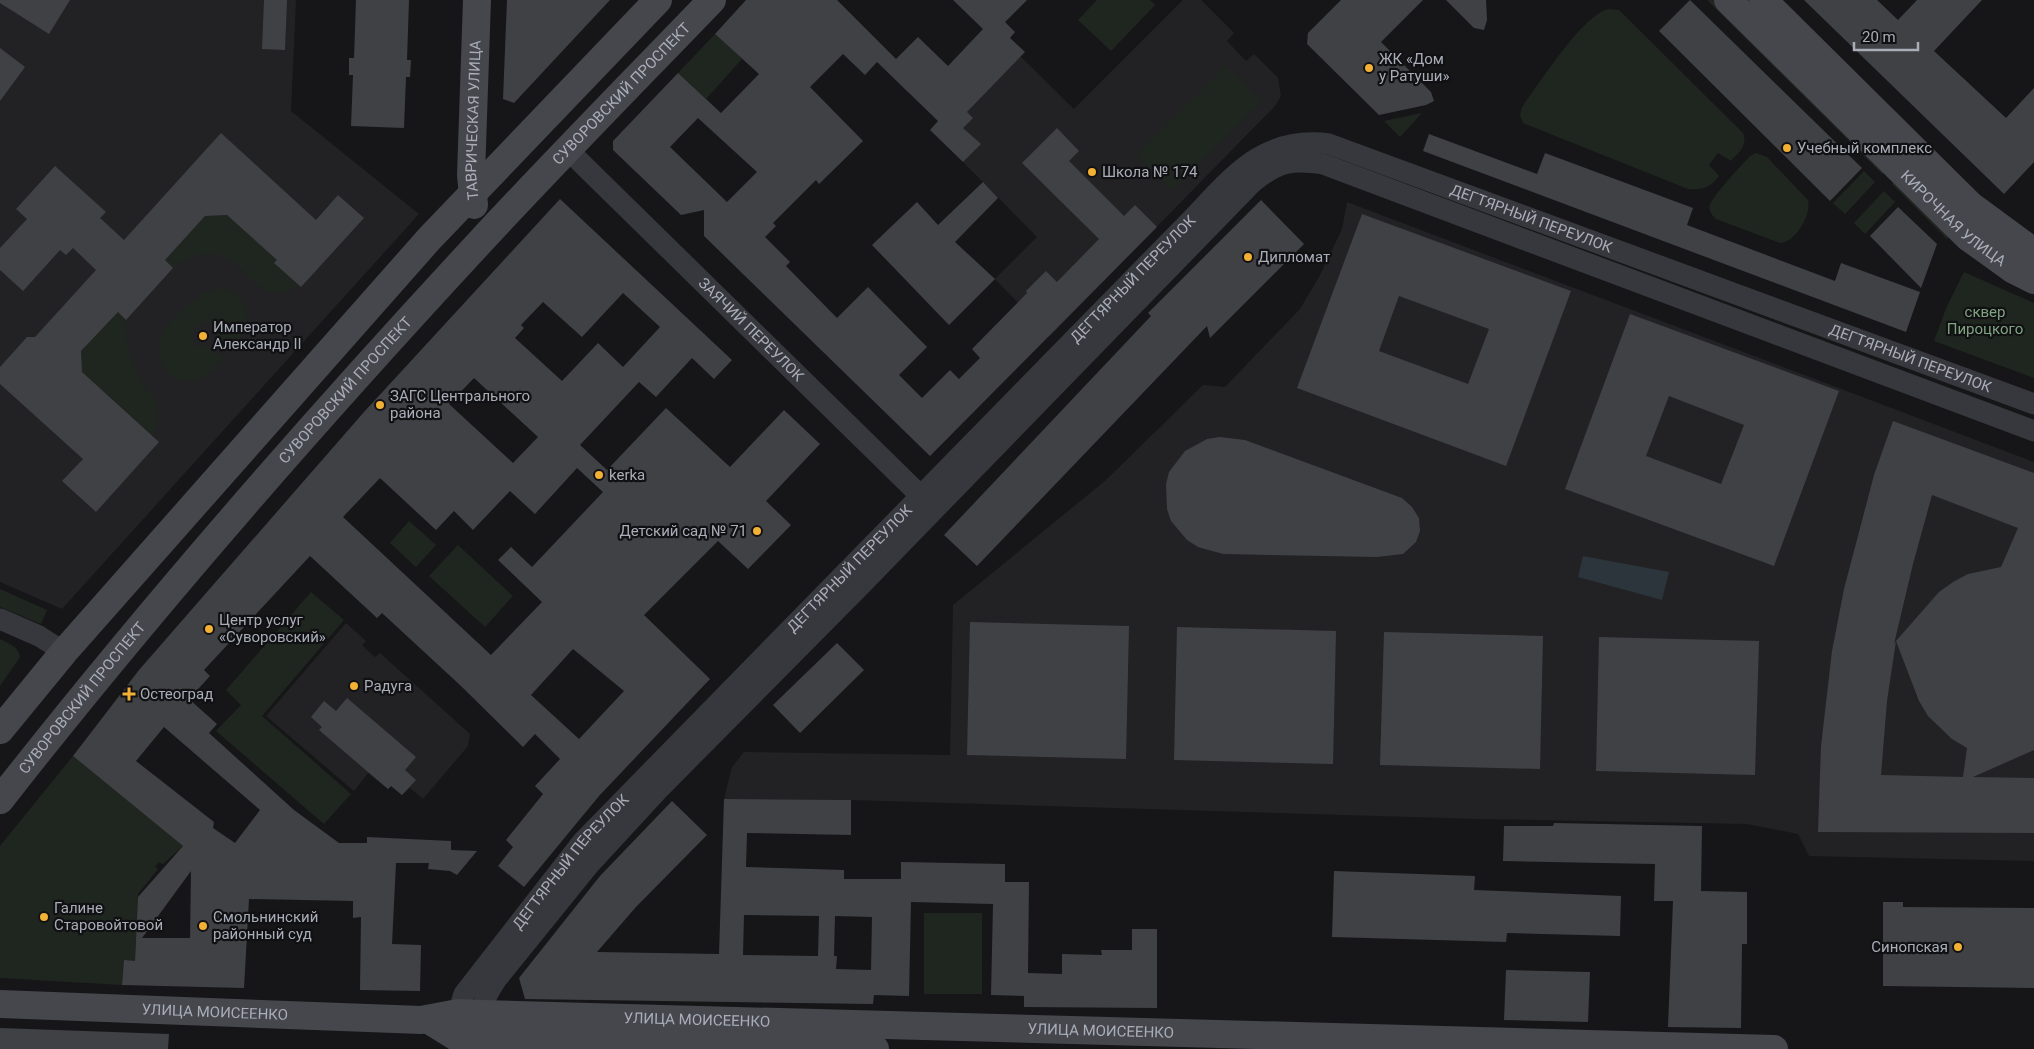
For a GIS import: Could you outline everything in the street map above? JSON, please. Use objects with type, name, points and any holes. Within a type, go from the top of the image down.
[{"type":"street","name":"ТАВРИЧЕСКАЯ УЛИЦА","points":[[477,0],[471,195],[483,238]]},
{"type":"street","points":[[0,730],[64,652],[423,247],[658,0]]},
{"type":"street","name":"СУВОРОВСКИЙ ПРОСПЕКТ","points":[[0,800],[96,678],[236,514],[483,238],[569,151],[712,0]]},
{"type":"street","name":"КИРОЧНАЯ УЛИЦА","points":[[1728,0],[1968,237],[2014,270],[2034,280]]},
{"type":"street","name":"КИРОЧНАЯ УЛИЦА","points":[[1763,0],[1970,205],[2034,252]]},
{"type":"street","name":"ДЕГТЯРНЫЙ ПЕРЕУЛОК","points":[[472,1034],[485,996],[588,865],[705,741],[862,584],[927,502],[1242,170],[1256,158],[1276,147],[1308,141],[1329,144],[2034,404]]},
{"type":"street","name":"ЗАЯЧИЙ ПЕРЕУЛОК","points":[[569,151],[927,502]]},
{"type":"street","name":"ДЕГТЯРНЫЙ ПЕРЕУЛОК","points":[[927,502],[1253,182],[1267,170],[1283,163],[1301,161],[1323,164],[2034,431]]},
{"type":"street","points":[[0,619],[39,636],[64,652]]},
{"type":"street","name":"УЛИЦА МОИСЕЕНКО","points":[[0,1004],[429,1020],[472,1034],[875,1049]]},
{"type":"street","name":"УЛИЦА МОИСЕЕНКО","points":[[472,1034],[1196,1044],[1757,1049]]},
{"type":"shaded area","points":[[0,0],[296,0],[291,111],[419,214],[62,609],[0,582]]},
{"type":"shaded area","name":"Школа № 174","points":[[1183,0],[1201,0],[1234,33],[1227,41],[1246,61],[1254,54],[1278,78],[1281,96],[1275,106],[1050,336],[995,279],[1037,237],[963,162],[980,144],[963,128],[967,112],[1020,56],[1074,109]]},
{"type":"shaded area","points":[[1347,202],[2034,462],[2034,861],[1809,856],[1798,834],[1747,824],[1480,819],[851,800],[724,799],[732,767],[744,752],[950,755],[953,605],[1106,480],[1203,385],[1225,387],[1300,309],[1319,277],[1342,229]]},
{"type":"shaded area","points":[[1583,556],[1669,572],[1662,600],[1578,577]]},
{"type":"shaded area","name":"Радуга","points":[[346,623],[366,641],[362,645],[369,652],[375,657],[380,653],[470,734],[468,746],[423,799],[410,788],[402,795],[391,786],[388,789],[368,773],[354,791],[266,716]]},
{"type":"green space","points":[[1097,0],[1150,0],[1155,5],[1111,51],[1078,20]]},
{"type":"green space","points":[[1707,0],[1715,0],[1887,170],[1882,174]]},
{"type":"green space","points":[[1609,9],[1619,10],[1743,133],[1744,145],[1731,161],[1718,153],[1709,165],[1719,176],[1709,186],[1688,189],[1523,123],[1520,115],[1522,107],[1562,51],[1587,23],[1598,14]]},
{"type":"green space","points":[[715,34],[742,59],[706,99],[678,73]]},
{"type":"green space","points":[[1226,66],[1261,102],[1172,190],[1136,154]]},
{"type":"green space","points":[[1422,113],[1400,137],[1384,121]]},
{"type":"green space","points":[[1756,153],[1767,157],[1808,200],[1809,206],[1805,220],[1797,233],[1786,242],[1780,243],[1716,219],[1710,211],[1712,201],[1721,188],[1750,156]]},
{"type":"green space","points":[[1864,171],[1875,182],[1845,214],[1833,203]]},
{"type":"green space","points":[[1896,180],[1951,235],[1947,239],[1892,184]]},
{"type":"green space","points":[[1884,191],[1895,202],[1865,234],[1854,223]]},
{"type":"green space","points":[[227,215],[277,260],[275,263],[298,285],[286,292],[269,291],[256,284],[234,263],[220,255],[199,255],[185,260],[173,268],[165,260],[205,216]]},
{"type":"green space","name":"сквер Пироцкого","points":[[1964,272],[2034,303],[2034,378],[1934,341],[1947,306]]},
{"type":"green space","points":[[222,288],[233,292],[245,306],[247,323],[239,342],[233,350],[216,334],[213,323],[203,322],[196,327],[192,342],[196,347],[207,344],[223,359],[212,371],[197,380],[183,381],[170,376],[165,371],[160,355],[159,346],[163,333],[171,322],[194,300],[209,291]]},
{"type":"green space","points":[[118,312],[126,320],[127,343],[134,366],[157,406],[157,425],[153,437],[82,372],[81,351]]},
{"type":"green space","points":[[409,521],[436,545],[416,567],[390,543]]},
{"type":"green space","points":[[458,545],[513,596],[485,627],[429,576]]},
{"type":"green space","points":[[0,589],[47,610],[41,624],[0,607]]},
{"type":"green space","points":[[311,592],[344,620],[262,716],[351,794],[324,824],[216,731],[241,705],[226,690]]},
{"type":"green space","points":[[0,639],[15,648],[20,657],[0,686]]},
{"type":"green space","points":[[73,756],[183,846],[163,864],[159,862],[155,867],[158,869],[138,894],[135,961],[124,961],[122,985],[0,978],[0,846]]},
{"type":"green space","points":[[924,913],[982,913],[982,994],[924,994]]},
{"type":"building","points":[[0,0],[70,0],[49,34],[0,3]]},
{"type":"building","points":[[264,0],[287,0],[285,50],[262,49]]},
{"type":"building","points":[[356,0],[409,0],[407,60],[411,60],[410,77],[406,77],[404,128],[351,126],[353,75],[349,75],[349,58],[354,58]]},
{"type":"building","points":[[507,0],[610,0],[514,103],[503,99]]},
{"type":"building","points":[[746,0],[837,0],[896,59],[918,37],[948,66],[983,29],[953,0],[1027,0],[1005,22],[1015,32],[1010,38],[1025,52],[967,112],[973,118],[963,128],[981,144],[963,162],[930,130],[938,121],[877,62],[865,75],[843,54],[810,87],[863,141],[819,184],[816,180],[773,223],[776,226],[765,237],[790,262],[786,266],[837,318],[868,287],[927,347],[899,375],[922,398],[950,370],[959,379],[980,358],[972,349],[1046,271],[1057,282],[1099,239],[1022,163],[1057,128],[1079,151],[1069,161],[1124,216],[1135,205],[1157,227],[930,456],[704,236],[704,210],[681,215],[613,150],[613,141],[678,73],[721,113],[759,74],[715,34]],"holes":[[[698,118],[757,172],[727,202],[670,147]]]},
{"type":"building","name":"ЖК «Дом у Ратуши»","points":[[1341,0],[1423,0],[1381,42],[1431,92],[1434,101],[1426,105],[1379,115],[1307,44],[1308,33]]},
{"type":"building","name":"ЖК «Дом у Ратуши»","points":[[1446,0],[1486,0],[1487,20],[1484,30],[1474,28]]},
{"type":"building","points":[[1690,0],[1862,168],[1830,201],[1659,31]]},
{"type":"building","points":[[1804,0],[1877,0],[1898,20],[1917,0],[1982,0],[1934,51],[2006,118],[2034,88],[2034,162],[2004,194]]},
{"type":"building","points":[[0,48],[25,67],[0,101]]},
{"type":"building","points":[[221,133],[316,220],[338,195],[364,218],[301,287],[274,263],[277,260],[227,215],[205,216],[165,260],[173,268],[126,320],[118,312],[81,351],[82,372],[159,442],[96,512],[62,481],[83,459],[0,384],[0,367],[27,337],[35,337],[96,270],[73,248],[66,255],[60,250],[23,291],[0,270],[0,248],[27,219],[16,209],[55,166],[106,212],[100,218],[124,240]]},
{"type":"building","points":[[1429,134],[1537,174],[1545,153],[1693,208],[1687,225],[1835,281],[1841,263],[1920,292],[1906,332],[1423,151]]},
{"type":"building","points":[[983,182],[998,198],[955,242],[995,279],[949,325],[872,245],[917,202],[938,225]]},
{"type":"building","points":[[560,199],[732,360],[714,379],[692,358],[656,397],[639,382],[580,445],[607,470],[666,408],[730,467],[784,410],[820,444],[766,501],[791,525],[748,569],[718,541],[644,615],[710,679],[599,796],[524,887],[498,866],[513,847],[506,840],[543,794],[535,786],[560,759],[535,734],[523,747],[461,686],[382,613],[377,618],[310,556],[204,670],[210,676],[189,699],[217,724],[209,733],[294,810],[339,843],[367,843],[367,837],[451,841],[451,850],[477,851],[457,875],[450,871],[428,869],[429,863],[396,863],[392,944],[421,945],[420,991],[360,990],[361,917],[353,918],[353,901],[249,899],[244,988],[122,985],[124,960],[135,961],[138,897],[183,846],[73,756],[139,670],[364,412]],"holes":[[[623,293],[660,327],[623,367],[598,343],[562,381],[515,338],[524,328],[521,325],[543,302],[582,337]],[[474,378],[538,437],[513,463],[449,404]],[[577,468],[603,492],[532,567],[511,547],[498,560],[542,602],[491,655],[343,517],[380,478],[436,530],[454,511],[473,530],[510,491],[535,514]],[[573,649],[624,691],[579,739],[531,695]],[[164,727],[260,810],[235,843],[213,828],[214,822],[136,761]],[[191,871],[190,938],[142,938]]]},
{"type":"building","points":[[1261,200],[1304,244],[1210,338],[1207,326],[977,566],[944,535],[1151,316],[1148,313]]},
{"type":"building","points":[[1898,207],[1937,244],[1921,288],[1870,236]]},
{"type":"building","points":[[1362,214],[1571,291],[1506,466],[1297,388]],"holes":[[[1399,296],[1489,329],[1468,384],[1379,351]]]},
{"type":"building","points":[[1630,314],[1839,391],[1774,566],[1565,489]],"holes":[[[1669,396],[1744,425],[1721,484],[1646,456]]]},
{"type":"building","points":[[1893,421],[2034,473],[2034,750],[1973,777],[2034,778],[2034,833],[1818,832],[1821,746],[1832,651],[1844,589],[1874,475]],"holes":[[[1932,495],[2018,528],[2001,567],[1968,574],[1939,592],[1894,644]],[[1896,641],[1919,701],[1928,716],[1952,739],[1967,748],[1963,777],[1881,775],[1887,701]]]},
{"type":"building","points":[[1220,437],[1245,440],[1402,498],[1412,507],[1419,518],[1420,531],[1416,542],[1403,554],[1377,557],[1223,554],[1198,547],[1187,540],[1171,521],[1167,509],[1166,484],[1169,472],[1185,451],[1207,439]]},
{"type":"building","points":[[970,622],[1129,626],[1126,759],[967,755]]},
{"type":"building","points":[[1177,627],[1336,631],[1333,764],[1174,760]]},
{"type":"building","points":[[1384,632],[1543,636],[1540,769],[1380,765]]},
{"type":"building","points":[[1599,637],[1759,641],[1755,775],[1596,771]]},
{"type":"building","points":[[837,643],[864,670],[800,733],[773,705]]},
{"type":"building","points":[[347,698],[416,757],[405,770],[416,780],[402,795],[391,786],[388,789],[319,730],[322,727],[311,717],[324,701],[336,711]]},
{"type":"building","points":[[724,799],[851,800],[851,835],[747,833],[746,867],[844,870],[844,879],[901,879],[901,862],[1005,864],[1005,882],[1029,882],[1028,973],[1062,974],[1062,954],[1102,955],[1101,950],[1132,950],[1132,929],[1157,929],[1157,1008],[1024,1007],[1024,996],[991,995],[993,904],[911,902],[909,996],[874,995],[873,1004],[525,999],[519,978],[600,876],[672,801],[707,835],[636,907],[597,952],[719,954]],"holes":[[[744,915],[819,916],[818,956],[743,955]],[[835,916],[872,917],[871,970],[836,969],[837,956],[834,956]]]},
{"type":"building","points":[[1554,823],[1702,826],[1701,891],[1747,892],[1747,944],[1742,944],[1741,1028],[1668,1027],[1673,901],[1654,901],[1655,864],[1503,861],[1504,826],[1553,826]]},
{"type":"building","points":[[1334,871],[1475,876],[1474,890],[1621,896],[1620,936],[1507,933],[1506,942],[1332,937]]},
{"type":"building","name":"Синопская","points":[[1883,902],[1903,902],[1903,907],[2034,908],[2034,988],[1883,986]]},
{"type":"building","points":[[1506,970],[1590,972],[1588,1022],[1504,1020]]},
{"type":"building","points":[[0,1028],[169,1034],[168,1049],[0,1049]]},
{"type":"place","name":"ЖК «Дом у Ратуши»","points":[[1369,68]]},
{"type":"place","name":"Учебный комплекс","points":[[1787,148]]},
{"type":"place","name":"Школа № 174","points":[[1092,172]]},
{"type":"place","name":"Дипломат","points":[[1248,257]]},
{"type":"place","name":"Император Александр II","points":[[203,336]]},
{"type":"place","name":"ЗАГС Центрального района","points":[[380,405]]},
{"type":"place","name":"kerka","points":[[599,475]]},
{"type":"place","name":"Детский сад № 71","points":[[757,531]]},
{"type":"place","name":"Центр услуг «Суворовский»","points":[[209,629]]},
{"type":"place","name":"Радуга","points":[[354,686]]},
{"type":"place","name":"Остеоград","points":[[129,694]]},
{"type":"place","name":"Галине Старовойтовой","points":[[44,917]]},
{"type":"place","name":"Смольнинский районный суд","points":[[203,926]]},
{"type":"place","name":"Синопская","points":[[1958,947]]}]
